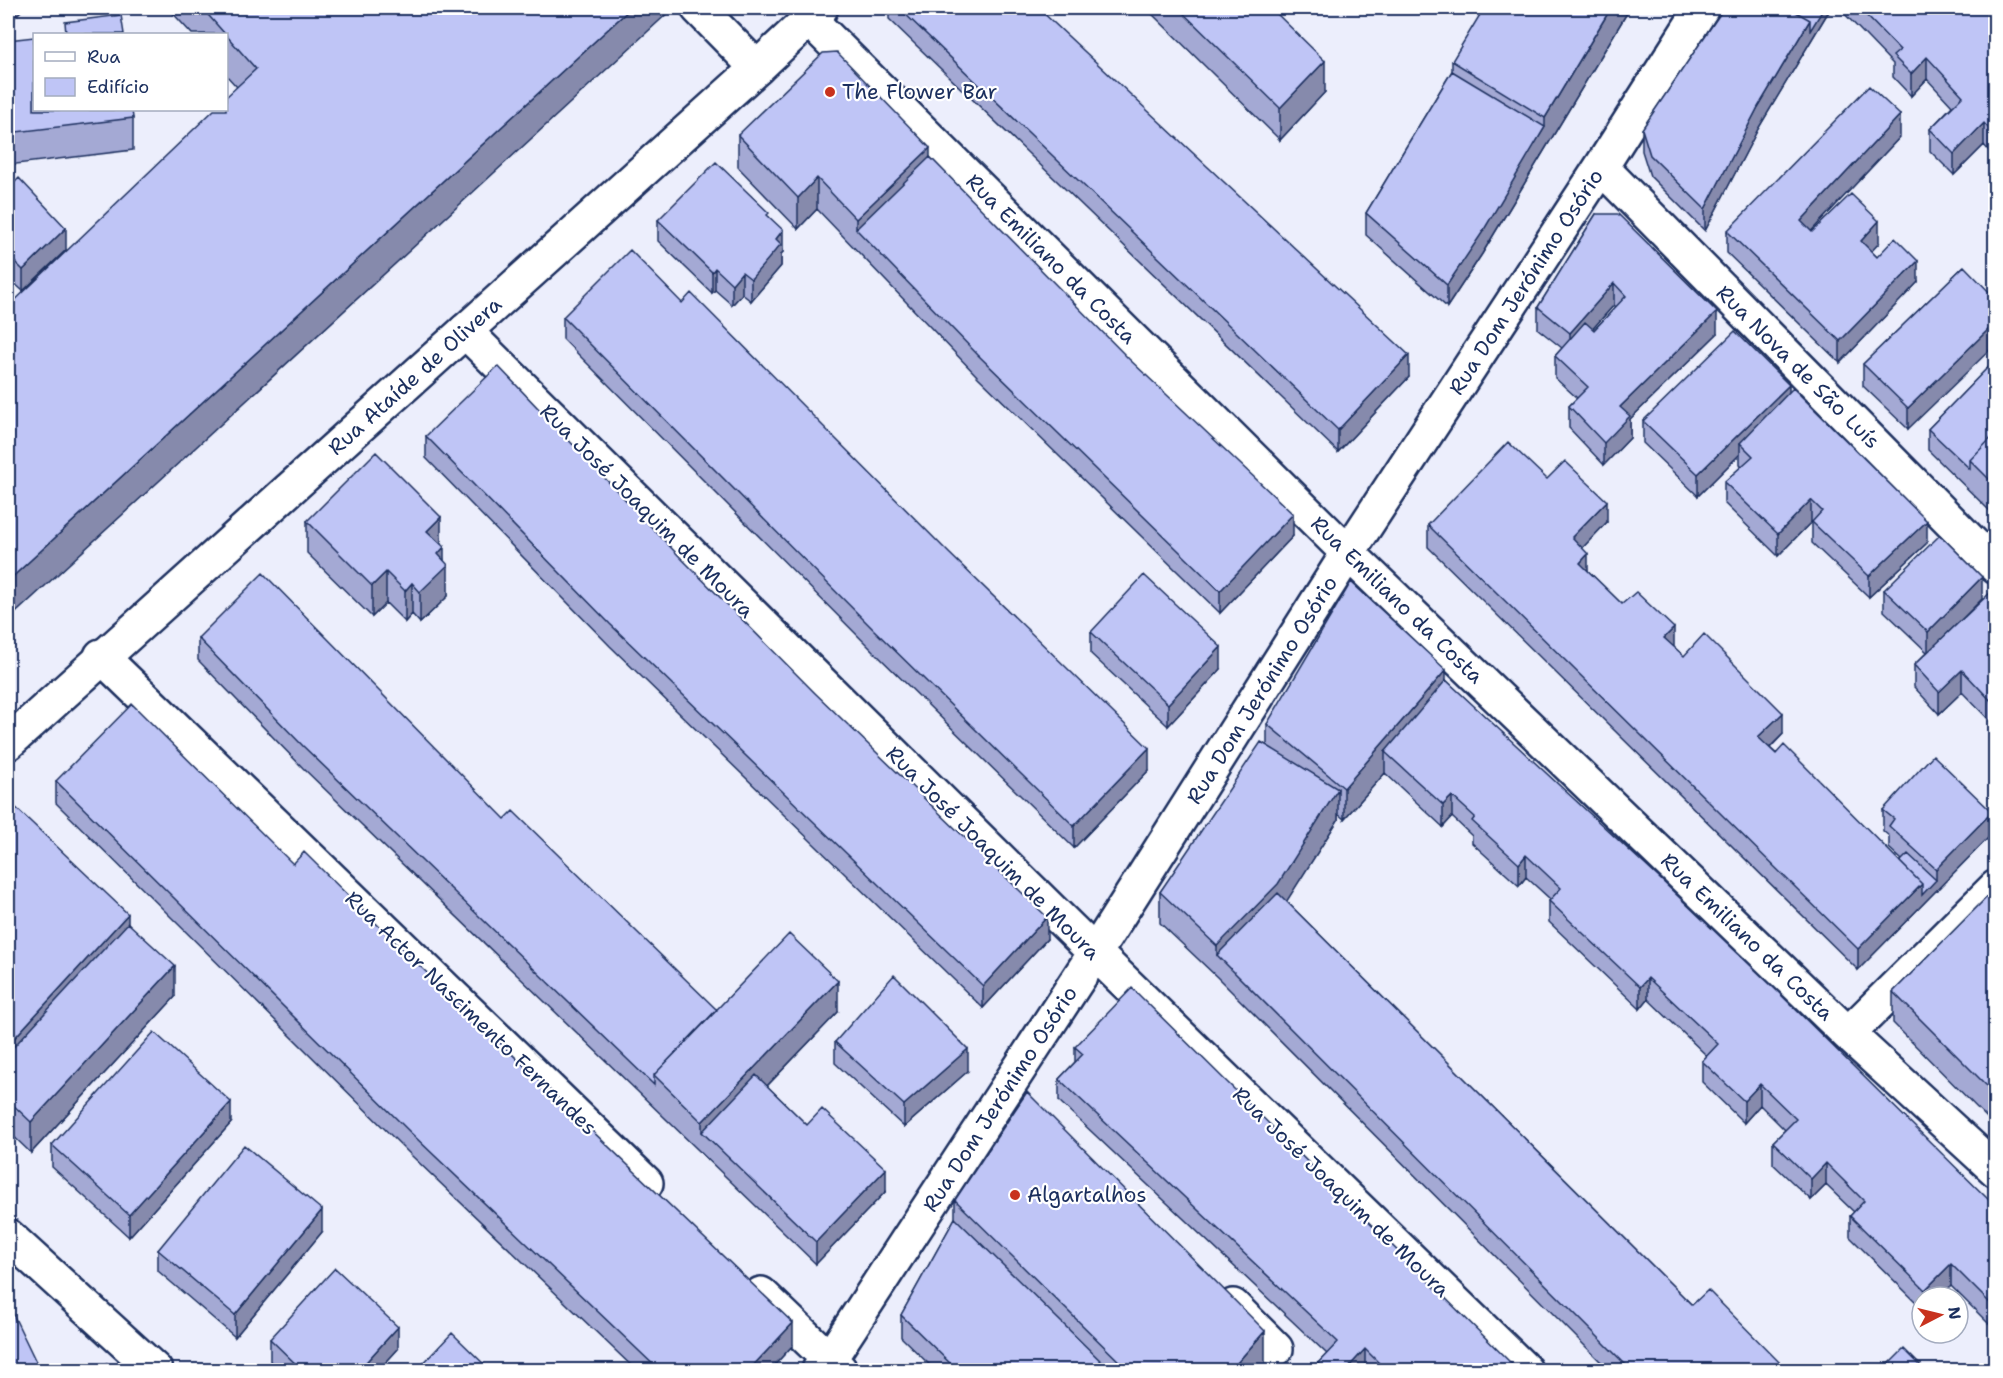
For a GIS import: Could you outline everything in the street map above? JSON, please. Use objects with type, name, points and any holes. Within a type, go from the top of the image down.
[{"type":"street","points":[[698,8],[757,68]]},
{"type":"street","name":"Rua Dom Jerónimo Osório","points":[[829,1367],[1348,553],[1702,8]]},
{"type":"street","name":"Rua Ataíde de Olivera","points":[[8,743],[101,656],[465,332],[815,13]]},
{"type":"street","name":"Rua Emiliano da Costa","points":[[815,13],[1348,553],[1848,1034],[1995,1170]]},
{"type":"street","name":"Rua Nova de São Luís","points":[[1601,166],[1995,567]]},
{"type":"street","name":"Rua José Joaquim de Moura","points":[[465,332],[1095,953],[1525,1371]]},
{"type":"street","name":"Rua Actor Nascimento Fernandes","points":[[101,656],[666,1202]]},
{"type":"street","points":[[1848,1034],[1995,887]]},
{"type":"street","points":[[1010,1084],[1035,1108]]},
{"type":"street","points":[[8,1236],[155,1371]]},
{"type":"street","points":[[743,1277],[829,1367]]},
{"type":"street","points":[[1209,1282],[1276,1349]]},
{"type":"building","points":[[202,8],[631,8],[8,581],[8,307],[213,111],[228,111],[228,95],[256,69],[228,37],[228,33],[224,33]]},
{"type":"building","points":[[899,8],[1038,8],[1409,355],[1338,430]]},
{"type":"building","points":[[1178,8],[1271,8],[1325,61],[1280,108]]},
{"type":"building","points":[[1484,8],[1611,8],[1545,118],[1452,61]]},
{"type":"building","points":[[1724,8],[1789,8],[1810,20],[1758,107],[1705,209],[1650,155],[1642,129]]},
{"type":"building","points":[[1789,8],[1824,8],[1810,31],[1810,20]]},
{"type":"building","points":[[1859,8],[1995,8],[1995,136],[1984,123],[1954,154],[1930,129],[1963,96],[1927,57],[1911,74],[1893,56],[1900,50]]},
{"type":"building","points":[[121,15],[124,33],[66,33],[65,22]]},
{"type":"building","points":[[33,37],[33,111],[132,111],[133,118],[8,133],[8,40]]},
{"type":"building","points":[[837,52],[930,148],[856,219],[817,178],[798,198],[738,135],[823,53]]},
{"type":"building","points":[[1452,71],[1545,127],[1482,233],[1447,285],[1366,213]]},
{"type":"building","points":[[1869,86],[1900,115],[1801,221],[1812,232],[1851,194],[1879,221],[1861,241],[1877,257],[1895,238],[1918,261],[1840,341],[1727,231]]},
{"type":"building","points":[[930,157],[1129,359],[1293,514],[1220,591],[978,355],[856,229]]},
{"type":"building","points":[[716,162],[769,213],[767,215],[783,230],[776,239],[781,244],[751,279],[742,272],[732,284],[715,268],[712,272],[658,220]]},
{"type":"building","points":[[19,178],[66,228],[23,270],[13,260],[8,266],[8,186],[9,188]]},
{"type":"building","points":[[1596,214],[1618,214],[1717,312],[1620,407],[1630,416],[1604,443],[1569,406],[1588,387],[1555,356],[1585,322],[1594,330],[1626,296],[1614,283],[1570,333],[1538,307]]},
{"type":"building","points":[[630,250],[682,303],[691,293],[949,553],[1149,748],[1074,826],[874,630],[563,317]]},
{"type":"building","points":[[1964,266],[1995,298],[1995,323],[1908,408],[1863,364]]},
{"type":"building","points":[[1735,331],[1789,385],[1698,474],[1643,421]]},
{"type":"building","points":[[1995,360],[1995,434],[1970,460],[1970,469],[1928,429]]},
{"type":"building","points":[[498,366],[679,556],[815,693],[1047,917],[983,986],[610,624],[426,436]]},
{"type":"building","points":[[1793,388],[1927,521],[1869,576],[1812,522],[1822,511],[1811,500],[1778,534],[1724,482],[1753,456],[1740,443]]},
{"type":"building","points":[[1995,434],[1995,485],[1970,460]]},
{"type":"building","points":[[1508,442],[1547,479],[1565,461],[1607,501],[1572,537],[1588,554],[1580,563],[1622,604],[1636,592],[1674,628],[1664,638],[1684,656],[1704,634],[1783,713],[1758,737],[1776,754],[1784,745],[1922,884],[1858,949],[1428,525]]},
{"type":"building","points":[[376,452],[441,517],[427,531],[444,547],[438,554],[448,565],[420,592],[412,583],[405,591],[386,572],[372,586],[307,521]]},
{"type":"building","points":[[1940,535],[1982,577],[1928,632],[1884,590]]},
{"type":"building","points":[[263,573],[505,819],[513,811],[717,1010],[654,1075],[654,1085],[303,746],[198,638]]},
{"type":"building","points":[[1144,575],[1221,647],[1168,704],[1091,632]]},
{"type":"building","points":[[1351,582],[1446,670],[1344,788],[1267,724]]},
{"type":"building","points":[[1994,589],[1995,705],[1962,670],[1939,692],[1914,665]]},
{"type":"building","points":[[1446,680],[1773,987],[1995,1206],[1995,1308],[1951,1264],[1930,1285],[1920,1285],[1850,1216],[1864,1201],[1826,1163],[1811,1179],[1773,1142],[1796,1119],[1760,1084],[1744,1101],[1702,1061],[1718,1044],[1648,978],[1640,987],[1549,901],[1561,888],[1526,855],[1519,864],[1472,821],[1475,817],[1452,796],[1443,805],[1385,752]]},
{"type":"building","points":[[132,704],[293,864],[304,852],[793,1323],[748,1371],[660,1371],[413,1135],[56,781]]},
{"type":"building","points":[[1261,742],[1338,789],[1278,884],[1217,946],[1160,892]]},
{"type":"building","points":[[1933,755],[1992,812],[1936,869],[1889,826],[1894,819],[1883,810]]},
{"type":"building","points":[[12,804],[128,914],[8,1045],[8,809]]},
{"type":"building","points":[[1908,854],[1936,880],[1922,895],[1922,884],[1900,862]]},
{"type":"building","points":[[1995,889],[1995,1090],[1993,1092],[1893,992]]},
{"type":"building","points":[[1278,893],[1692,1305],[1708,1290],[1788,1371],[1632,1371],[1217,955]]},
{"type":"building","points":[[128,923],[175,966],[31,1122],[8,1100],[8,1053]]},
{"type":"building","points":[[789,934],[838,981],[702,1122],[654,1075]]},
{"type":"building","points":[[894,975],[968,1049],[904,1105],[835,1042]]},
{"type":"building","points":[[1132,988],[1519,1371],[1387,1371],[1365,1349],[1345,1371],[1325,1371],[1318,1363],[1338,1342],[1059,1079],[1083,1054],[1075,1047]]},
{"type":"building","points":[[154,1032],[231,1102],[129,1215],[52,1145]]},
{"type":"building","points":[[756,1075],[807,1125],[822,1109],[886,1169],[816,1242],[702,1132]]},
{"type":"building","points":[[1027,1092],[1265,1331],[1230,1371],[1129,1371],[955,1200]]},
{"type":"building","points":[[244,1145],[322,1210],[235,1315],[158,1250]]},
{"type":"building","points":[[955,1218],[1111,1371],[958,1371],[901,1315]]},
{"type":"building","points":[[335,1268],[398,1327],[358,1371],[303,1371],[270,1339]]},
{"type":"building","points":[[12,1312],[39,1368],[35,1371],[8,1371],[8,1314]]},
{"type":"building","points":[[452,1333],[491,1371],[416,1371]]},
{"type":"building","points":[[1904,1349],[1926,1371],[1882,1371]]},
{"type":"building","points":[[107,1363],[115,1371],[101,1371]]},
{"type":"place","name":"The Flower Bar","points":[[830,92]]},
{"type":"place","name":"Algartalhos","points":[[1015,1195]]}]
